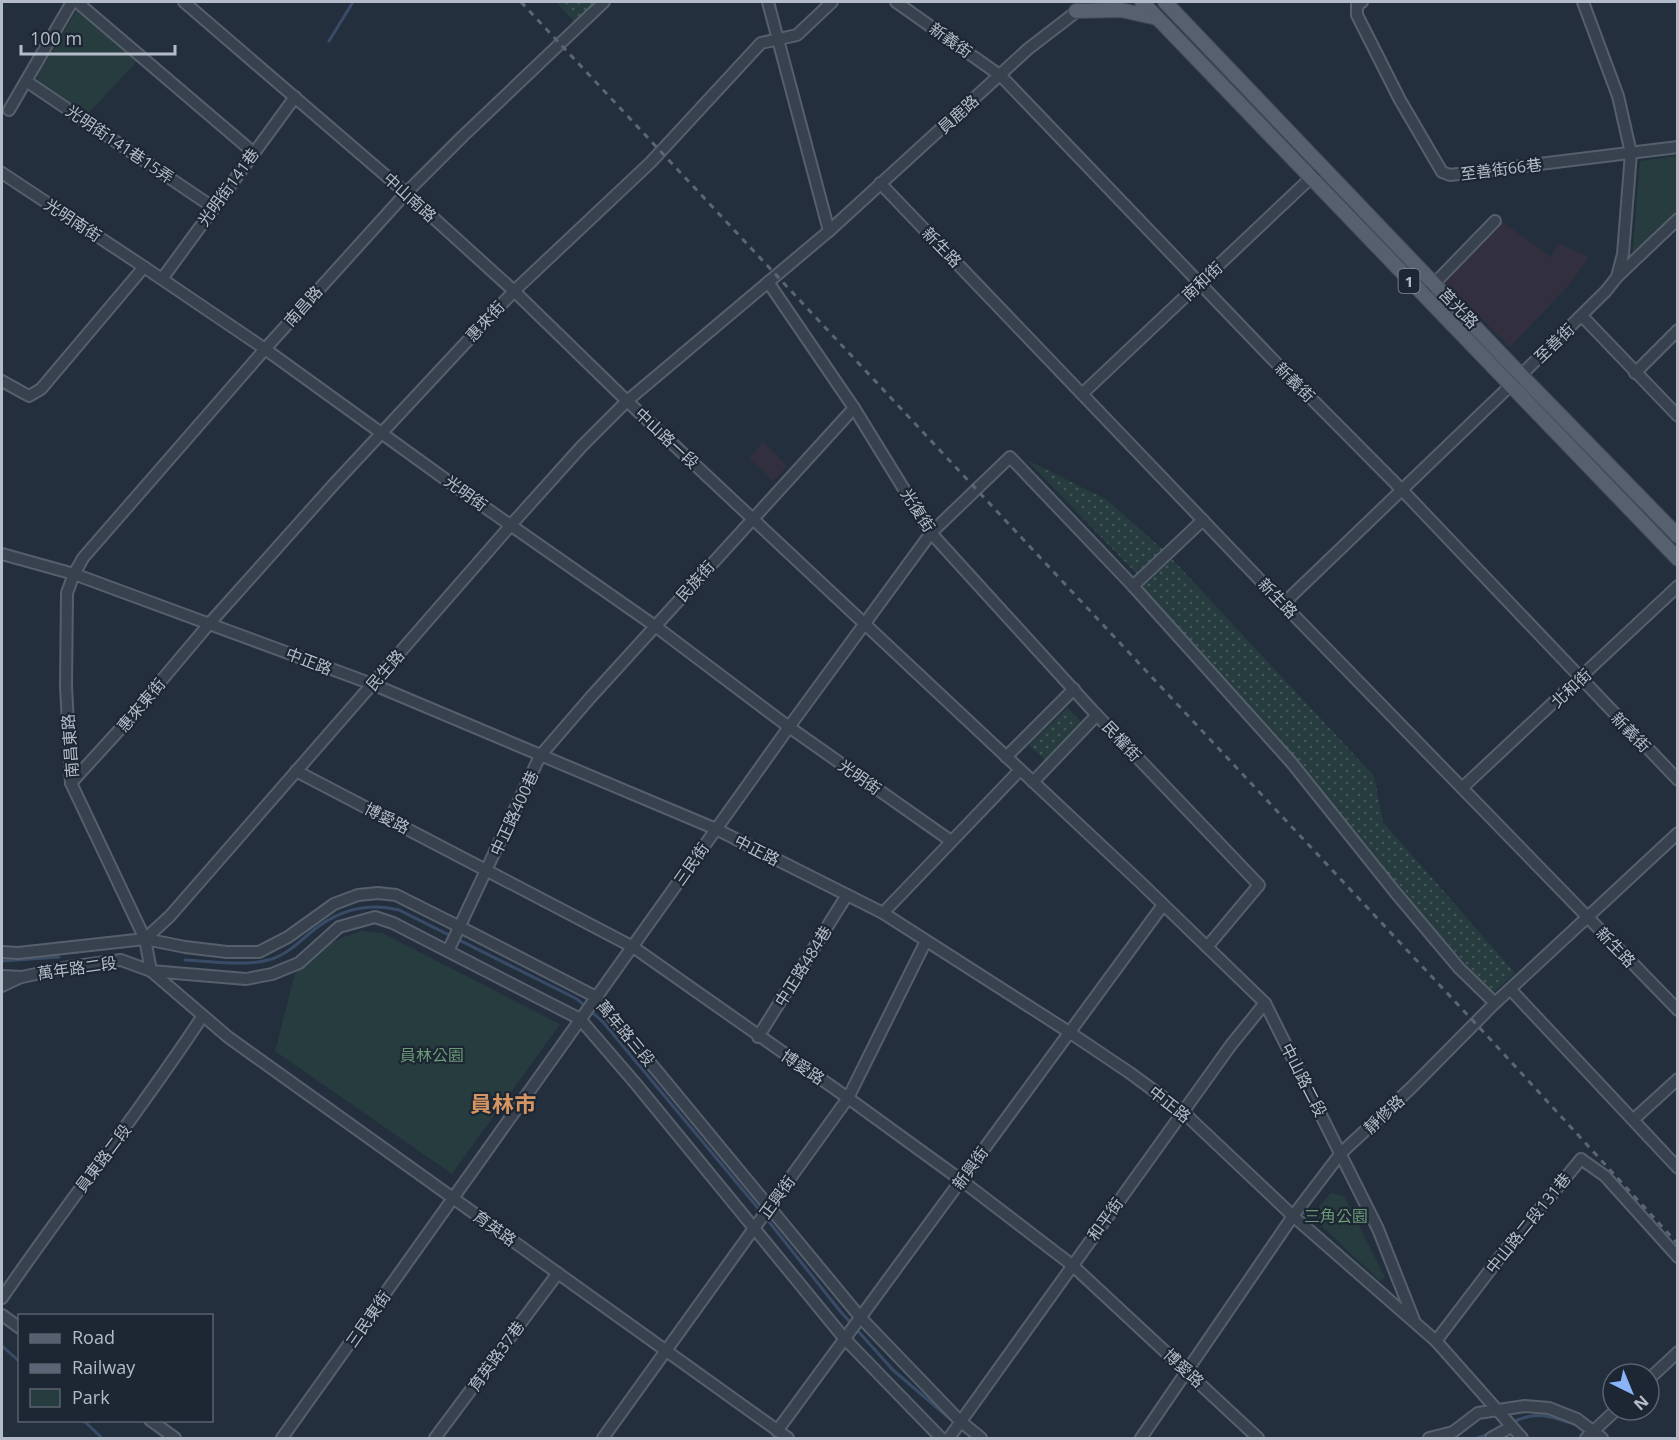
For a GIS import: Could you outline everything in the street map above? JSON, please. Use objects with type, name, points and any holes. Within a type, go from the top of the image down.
[{"type":"main road","name":"莒光路","points":[[1142,2],[1423,296],[1516,380],[1677,536]]},
{"type":"main road","name":"莒光路","points":[[1166,2],[1434,284],[1516,380],[1677,559]]},
{"type":"main road","points":[[1077,6],[1121,10],[1157,18]]},
{"type":"street","points":[[9,110],[72,2]]},
{"type":"street","points":[[77,2],[254,153]]},
{"type":"street","name":"中山南路","points":[[184,2],[406,193],[514,291],[627,401]]},
{"type":"street","name":"南昌路","points":[[74,574],[83,558],[145,485],[406,193],[604,2]]},
{"type":"street","points":[[768,2],[829,231]]},
{"type":"street","name":"惠來街","points":[[209,624],[380,432],[514,291],[651,162],[761,43],[797,35],[832,2]]},
{"type":"street","name":"新義街","points":[[896,2],[1001,76],[1402,490],[1677,780]]},
{"type":"street","name":"員鹿路","points":[[829,231],[1077,6],[1089,2]]},
{"type":"street","name":"至善街66巷","points":[[1362,2],[1357,5],[1357,15],[1400,100],[1442,172],[1450,175],[1631,153]]},
{"type":"street","name":"至善街","points":[[1283,604],[1582,316],[1617,277],[1623,255],[1631,153],[1618,96],[1583,2]]},
{"type":"street","name":"光明街141巷15弄","points":[[26,81],[214,208]]},
{"type":"street","name":"光明街141巷","points":[[162,279],[295,97]]},
{"type":"street","points":[[1631,153],[1677,147]]},
{"type":"street","name":"南和街","points":[[1082,394],[1322,167]]},
{"type":"street","name":"光明南街","points":[[2,173],[144,267]]},
{"type":"street","name":"新生路","points":[[880,183],[1283,604],[1677,1010]]},
{"type":"street","points":[[1617,277],[1677,219]]},
{"type":"street","points":[[1423,296],[1494,221]]},
{"type":"street","name":"中山路一段","points":[[829,231],[627,401],[1020,770]]},
{"type":"street","points":[[2,381],[29,396],[41,389],[144,267]]},
{"type":"street","name":"光明街","points":[[144,267],[265,349],[655,626],[789,727],[951,841]]},
{"type":"street","name":"光復街","points":[[768,282],[854,408],[931,533],[1097,715]]},
{"type":"street","points":[[1582,316],[1677,416]]},
{"type":"street","points":[[1635,373],[1677,330]]},
{"type":"street","name":"民生路","points":[[145,939],[170,916],[511,525],[582,446],[627,401]]},
{"type":"street","name":"民族街","points":[[540,756],[752,517],[854,408]]},
{"type":"street","name":"三民街","points":[[454,1198],[789,727],[931,533],[1010,456],[1133,586]]},
{"type":"street","points":[[1203,520],[1133,586],[1291,762],[1459,968],[1495,1003]]},
{"type":"street","name":"中正路","points":[[2,554],[74,574],[372,684],[716,829],[883,913],[1131,1073],[1183,1112],[1293,1216],[1414,1320]]},
{"type":"street","name":"南昌東路","points":[[74,574],[67,593],[66,616],[66,686],[71,783],[145,939],[151,971]]},
{"type":"street","name":"北和街","points":[[1462,788],[1677,586]]},
{"type":"street","name":"惠來東街","points":[[71,783],[123,726],[209,624]]},
{"type":"street","points":[[1006,757],[1074,689]]},
{"type":"street","name":"民權街","points":[[1033,782],[1097,715],[1259,885],[1208,947]]},
{"type":"street","name":"中正路400巷","points":[[448,951],[540,756]]},
{"type":"street","points":[[883,913],[1020,770]]},
{"type":"street","name":"中山路二段","points":[[1020,770],[1265,1003],[1378,1229],[1414,1320],[1436,1341],[1522,1438]]},
{"type":"street","name":"博愛路","points":[[296,771],[633,947],[758,1037],[848,1098],[961,1180],[1072,1265],[1258,1438]]},
{"type":"street","name":"靜修路","points":[[1141,1438],[1293,1216],[1341,1153],[1411,1088],[1495,1003],[1677,833]]},
{"type":"street","name":"萬年路三段","points":[[145,939],[206,950],[260,952],[288,937],[334,904],[358,895],[378,893],[396,895],[596,997],[860,1317],[960,1422],[981,1438]]},
{"type":"street","name":"中正路484巷","points":[[758,1037],[847,895]]},
{"type":"street","name":"新興街","points":[[777,1431],[1163,904]]},
{"type":"street","name":"萬年路三段","points":[[151,971],[246,979],[272,974],[299,963],[339,927],[375,917],[393,923],[580,1019],[844,1338],[941,1438]]},
{"type":"street","name":"萬年路二段","points":[[2,952],[145,939]]},
{"type":"street","name":"正興街","points":[[603,1438],[754,1227],[771,1208],[848,1098],[926,941]]},
{"type":"street","name":"萬年路二段","points":[[2,976],[22,977],[69,967],[120,960],[151,971]]},
{"type":"street","name":"育英路","points":[[151,971],[202,1017],[788,1438]]},
{"type":"street","points":[[2,986],[22,977]]},
{"type":"street","points":[[1511,990],[1677,1166]]},
{"type":"street","name":"和平街","points":[[949,1438],[1231,1045],[1265,1003]]},
{"type":"street","name":"員東路二段","points":[[2,1298],[35,1249],[113,1147],[202,1017]]},
{"type":"street","points":[[1634,1119],[1677,1078]]},
{"type":"street","name":"中山路二段131巷","points":[[1436,1341],[1500,1257],[1581,1159],[1605,1176],[1677,1257]]},
{"type":"street","name":"三民東街","points":[[282,1438],[454,1198]]},
{"type":"street","name":"育英路37巷","points":[[435,1438],[558,1273]]},
{"type":"street","points":[[2,1315],[18,1327]]},
{"type":"street","points":[[1661,1367],[1677,1352]]},
{"type":"street","points":[[1429,1438],[1453,1432],[1478,1413],[1525,1406],[1549,1408],[1577,1419],[1594,1436],[1606,1422]]},
{"type":"street","points":[[153,1422],[175,1438]]},
{"type":"street","points":[[1491,1438],[1511,1427]]},
{"type":"shaded area","points":[[1501,221],[1551,257],[1558,243],[1589,257],[1570,284],[1510,347],[1443,280]]},
{"type":"shaded area","points":[[763,441],[787,466],[773,481],[750,458]]},
{"type":"green space","points":[[556,2],[599,2],[576,23]]},
{"type":"green space","points":[[77,10],[138,60],[87,115],[39,83],[37,76]]},
{"type":"green space","points":[[1677,156],[1677,213],[1632,258],[1640,161]]},
{"type":"green space","points":[[1027,460],[1107,500],[1163,550],[1137,574]]},
{"type":"green space","points":[[1170,557],[1374,776],[1383,822],[1515,973],[1492,994],[1405,894],[1292,753],[1143,589],[1145,580]]},
{"type":"green space","points":[[1067,708],[1083,724],[1046,761],[1029,745]]},
{"type":"green space","name":"員林公園","points":[[362,931],[382,933],[560,1024],[452,1174],[275,1051],[295,973],[331,943]]},
{"type":"green space","name":"三角公園","points":[[1331,1193],[1344,1196],[1384,1275],[1380,1281],[1318,1222],[1316,1211]]},
{"type":"waterway","points":[[329,41],[353,2]]},
{"type":"waterway","points":[[185,960],[240,963],[272,959],[287,951],[320,925],[341,914],[375,907],[399,910],[577,999],[603,1022],[762,1213]]},
{"type":"waterway","points":[[2,961],[59,957]]},
{"type":"waterway","points":[[766,1218],[840,1311],[893,1370],[956,1424]]},
{"type":"waterway","points":[[2,1346],[18,1360]]},
{"type":"waterway","points":[[1511,1423],[1537,1415],[1553,1417],[1579,1426]]},
{"type":"waterway","points":[[85,1422],[102,1438]]},
{"type":"waterway","points":[[964,1431],[973,1438]]},
{"type":"waterway","points":[[1477,1438],[1489,1434]]},
{"type":"railway","points":[[521,2],[1491,1040],[1678,1244]]},
{"type":"district","name":"員林市","points":[[503,1103]]}]
